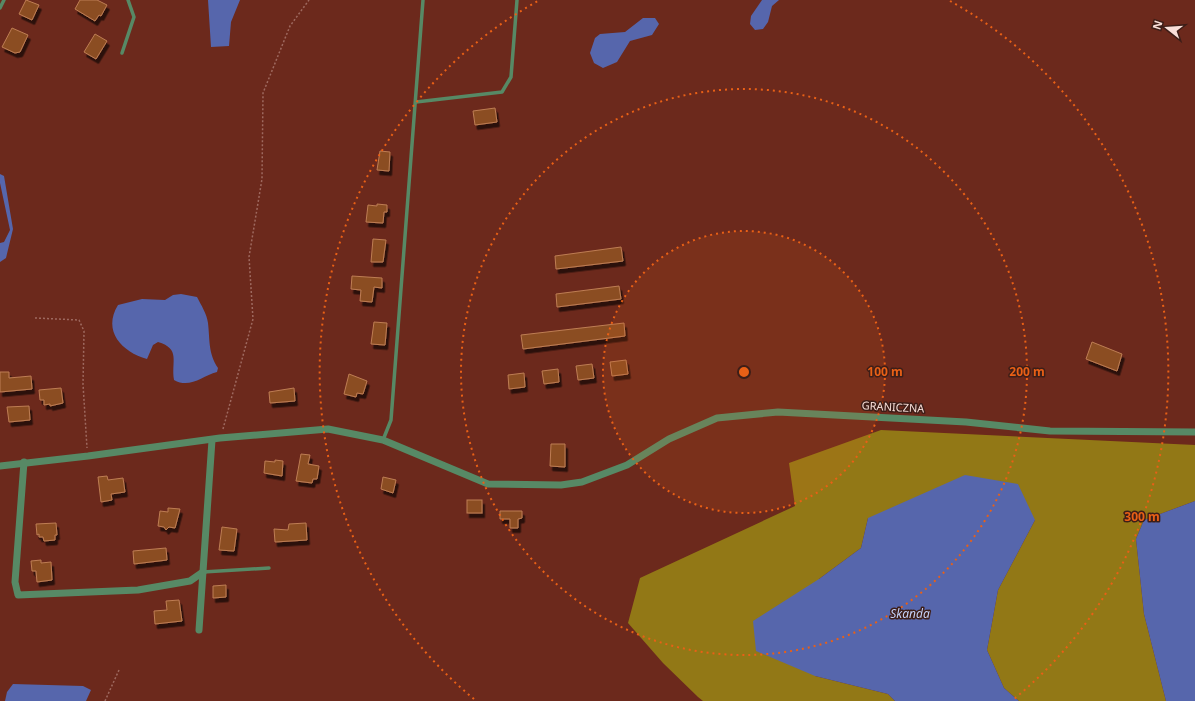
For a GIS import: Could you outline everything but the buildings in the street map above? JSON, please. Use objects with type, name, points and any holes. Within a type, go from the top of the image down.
[{"type":"street","name":"GRANICZNA","points":[[0,466],[220,438],[328,429],[383,440],[488,484],[561,485],[582,482],[627,465],[669,439],[717,418],[778,412],[966,422],[1050,430],[1195,432]]},
{"type":"street","points":[[199,630],[212,440]]},
{"type":"street","points":[[24,462],[15,582],[18,595],[138,590],[190,581],[203,572]]},
{"type":"lane","points":[[0,8],[4,0]]},
{"type":"lane","points":[[122,54],[134,17],[128,0]]},
{"type":"lane","points":[[383,440],[390,420],[423,0]]},
{"type":"lane","points":[[416,102],[502,92],[511,77],[516,0]]},
{"type":"lane","points":[[203,572],[269,568]]},
{"type":"path","points":[[220,438],[253,319],[249,257],[262,179],[263,93],[290,26],[309,0]]},
{"type":"path","points":[[35,318],[78,320],[84,331],[83,384],[88,456]]},
{"type":"path","points":[[105,701],[119,670]]},
{"type":"shaded area","points":[[881,430],[1195,445],[1195,501],[1144,520],[1136,539],[1144,614],[1166,701],[1019,701],[1004,688],[987,650],[998,590],[1035,520],[868,518],[861,548],[819,579],[815,676],[888,694],[895,701],[703,701],[698,697],[663,663],[628,623],[640,578],[795,506],[789,463]]},
{"type":"water","points":[[208,0],[240,0],[231,22],[229,46],[211,47]]},
{"type":"water","points":[[762,0],[779,0],[772,6],[768,22],[763,29],[755,30],[750,24],[751,16]]},
{"type":"water","points":[[643,18],[655,18],[659,24],[652,35],[630,41],[617,62],[603,68],[594,63],[590,53],[595,38],[600,34],[625,32]]},
{"type":"water","points":[[0,174],[4,176],[13,229],[6,258],[0,262],[0,243],[4,242],[10,230],[0,183]]},
{"type":"water","points":[[181,294],[197,297],[204,310],[208,323],[212,357],[218,368],[217,372],[196,381],[185,383],[174,380],[174,356],[170,348],[158,342],[153,345],[147,359],[138,356],[123,346],[117,339],[112,323],[118,305],[142,299],[165,300],[173,295]]},
{"type":"water","name":"Skanda","points":[[965,475],[1018,484],[1035,520],[998,590],[987,650],[1004,688],[1019,701],[895,701],[888,694],[815,676],[756,651],[753,621],[819,579],[861,548],[868,518]]},
{"type":"water","points":[[1195,501],[1195,701],[1166,701],[1144,614],[1136,539],[1144,520]]},
{"type":"water","points":[[13,684],[83,686],[91,690],[86,701],[5,701],[7,692]]}]
